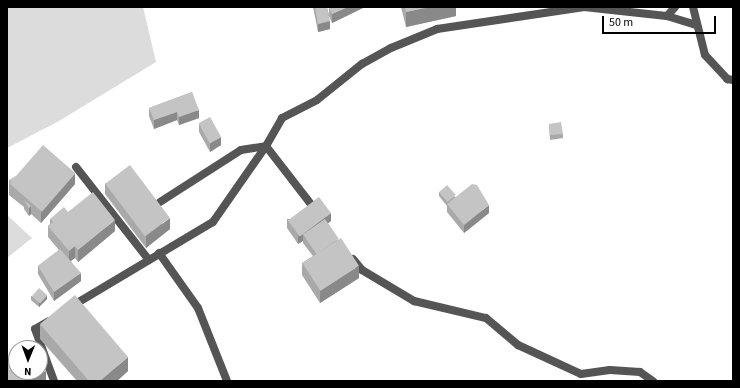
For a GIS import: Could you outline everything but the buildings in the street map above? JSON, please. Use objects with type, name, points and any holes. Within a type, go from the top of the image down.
[{"type":"street","points":[[54,381],[35,330],[159,253],[213,222],[266,146],[282,118],[317,100],[362,64],[391,48],[437,29],[500,17],[556,10],[584,7],[667,16],[697,25]]},
{"type":"street","points":[[667,16],[674,7]]},
{"type":"street","points":[[693,7],[705,55],[727,79],[733,80]]},
{"type":"street","points":[[160,202],[241,150],[266,146]]},
{"type":"street","points":[[266,146],[321,217]]},
{"type":"street","points":[[76,167],[149,260]]},
{"type":"street","points":[[159,253],[198,308],[227,381]]},
{"type":"street","points":[[349,253],[362,270],[414,300],[486,318],[518,345],[581,374],[610,370],[640,372],[653,381]]},
{"type":"shaded area","points":[[143,7],[156,62],[59,121],[7,148],[7,8]]},
{"type":"shaded area","points":[[7,215],[32,238],[7,258]]}]
